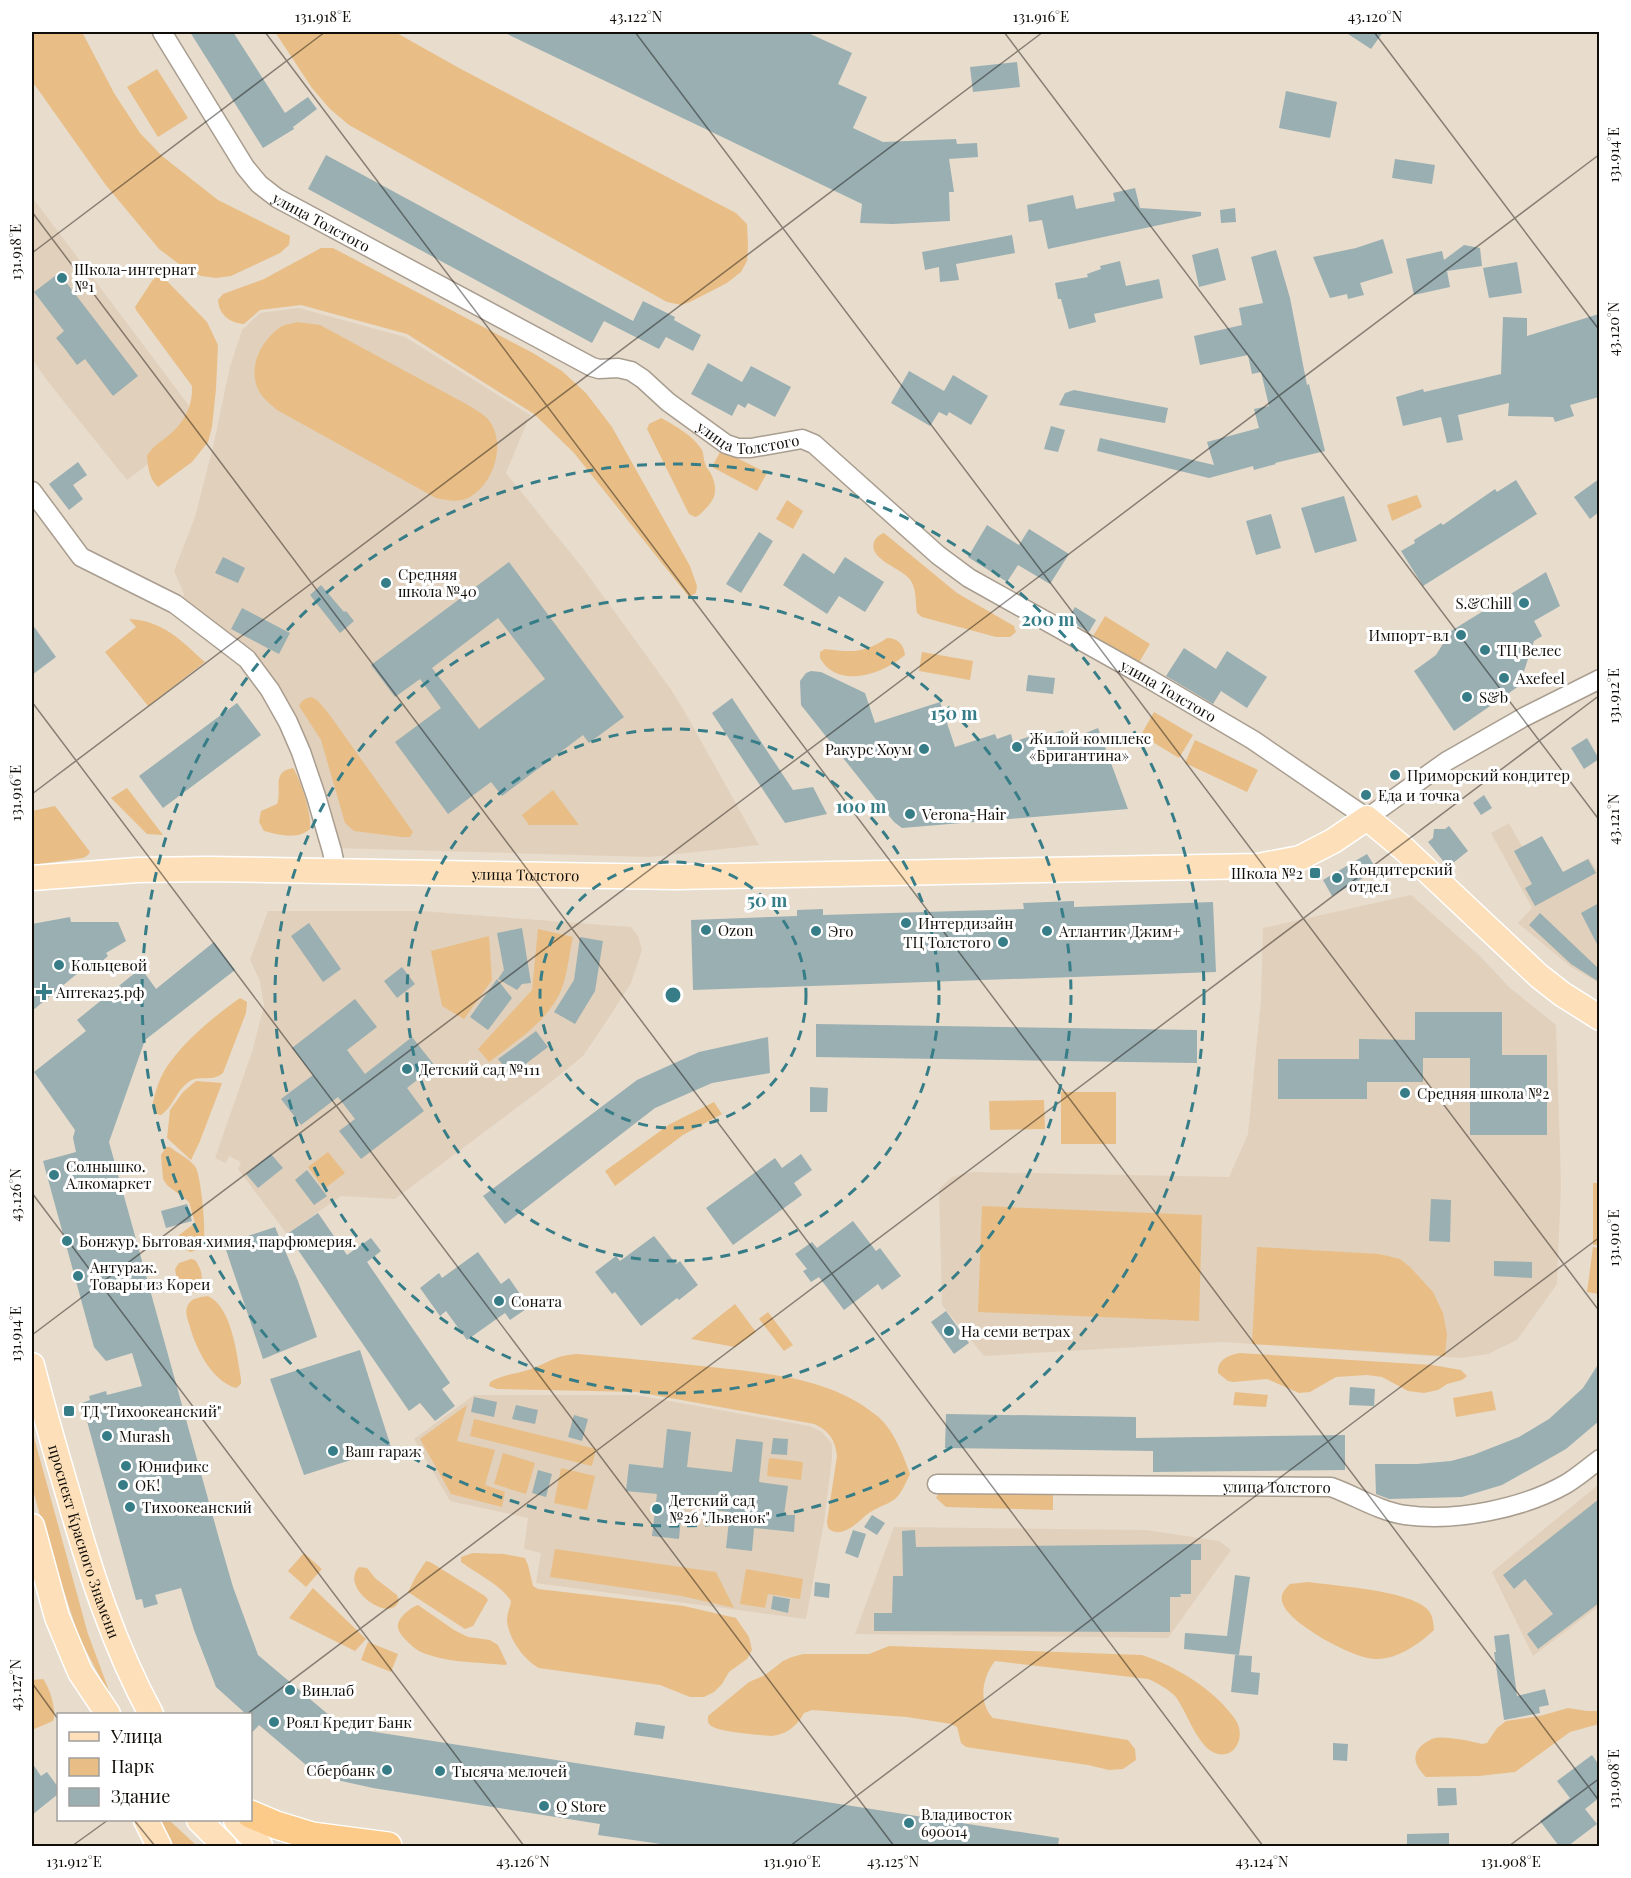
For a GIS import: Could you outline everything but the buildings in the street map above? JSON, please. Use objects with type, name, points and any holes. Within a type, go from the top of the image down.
[{"type":"highway","points":[[252,1815],[276,1826],[312,1836],[388,1846]]},
{"type":"main road","name":"улица Толстого","points":[[32,878],[137,870],[336,870],[676,877],[1258,866],[1308,855],[1367,818]]},
{"type":"main road","points":[[1367,818],[1403,848],[1539,976],[1599,1018]]},
{"type":"main road","name":"проспект Красного Знамени","points":[[32,1365],[86,1557],[112,1629],[150,1713]]},
{"type":"main road","points":[[32,1526],[57,1617],[96,1713]]},
{"type":"main road","points":[[80,1672],[107,1713]]},
{"type":"main road","points":[[146,1821],[159,1846]]},
{"type":"main road","points":[[200,1821],[225,1846]]},
{"type":"main road","points":[[237,1821],[260,1846]]},
{"type":"street","name":"улица Толстого","points":[[162,32],[245,167],[259,184],[277,198],[592,367],[631,371],[668,402],[726,444],[738,448],[751,448],[802,439],[814,444],[930,549],[969,578],[1253,740],[1367,818],[1447,761],[1524,717],[1599,679]]},
{"type":"street","points":[[32,491],[81,557],[175,604],[247,659],[270,690],[301,752],[316,796],[336,870]]},
{"type":"street","name":"улица Толстого","points":[[937,1484],[1331,1487],[1379,1508],[1404,1515],[1434,1516],[1470,1514],[1526,1501],[1567,1483],[1599,1459]]},
{"type":"shaded area","name":"Школа-интернат №1","points":[[32,197],[202,423],[127,480],[32,359]]},
{"type":"shaded area","name":"Средняя школа №40","points":[[299,308],[405,337],[530,415],[506,473],[585,571],[670,688],[759,845],[650,857],[335,848],[305,752],[243,661],[180,611],[184,594],[174,571],[195,517],[230,367],[242,330],[260,313]]},
{"type":"shaded area","points":[[1509,823],[1542,883],[1589,858],[1596,869],[1599,867],[1599,983],[1571,967],[1518,923],[1532,908],[1491,833]]},
{"type":"shaded area","name":"Средняя школа №2","points":[[1411,895],[1479,955],[1510,988],[1556,1025],[1561,1184],[1557,1284],[1517,1340],[1488,1354],[1461,1358],[1222,1342],[984,1356],[942,1305],[939,1189],[952,1177],[972,1172],[1229,1177],[1248,1134],[1261,1000],[1263,928]]},
{"type":"shaded area","name":"Детский сад №111","points":[[268,911],[420,911],[631,927],[638,936],[642,950],[631,983],[583,1056],[551,1082],[395,1199],[341,1196],[287,1234],[238,1169],[241,1162],[229,1156],[226,1163],[215,1158],[253,1049],[264,1006],[260,981],[250,960]]},
{"type":"shaded area","name":"Детский сад №26 \"Львенок\"","points":[[474,1395],[636,1395],[809,1426],[822,1432],[832,1444],[832,1458],[824,1522],[806,1619],[536,1583],[541,1553],[524,1549],[528,1518],[450,1501],[414,1439]]},
{"type":"shaded area","points":[[1599,1484],[1599,1606],[1533,1656],[1492,1572]]},
{"type":"shaded area","points":[[894,1527],[1146,1530],[1219,1541],[1231,1550],[1168,1638],[855,1634]]},
{"type":"green space","points":[[32,32],[82,32],[114,93],[140,133],[162,156],[218,200],[290,236],[289,245],[280,253],[231,276],[216,278],[201,276],[179,264],[159,249],[105,184],[32,81]]},
{"type":"green space","points":[[275,32],[395,32],[736,213],[747,224],[747,261],[741,272],[727,283],[690,302],[681,305],[667,302],[349,125],[330,109],[312,88]]},
{"type":"green space","points":[[157,69],[188,118],[158,137],[127,87]]},
{"type":"green space","points":[[321,248],[333,248],[533,353],[562,371],[586,393],[612,427],[690,566],[697,586],[696,593],[689,597],[574,453],[534,414],[407,334],[301,305],[260,310],[244,324],[234,322],[223,314],[218,300],[223,294],[264,279]]},
{"type":"green space","points":[[156,277],[164,278],[207,322],[218,345],[216,389],[208,442],[192,462],[158,487],[151,477],[147,456],[183,420],[191,400],[192,386],[135,307]]},
{"type":"green space","points":[[297,322],[320,325],[485,416],[497,438],[497,450],[491,473],[477,492],[464,500],[452,501],[436,498],[277,410],[265,399],[255,379],[256,360],[265,342],[272,335],[281,327]]},
{"type":"green space","points":[[661,418],[683,431],[703,452],[714,483],[715,494],[698,516],[689,514],[647,429],[649,424]]},
{"type":"green space","points":[[721,450],[767,473],[757,491],[712,467]]},
{"type":"green space","points":[[1417,495],[1422,507],[1392,521],[1387,505]]},
{"type":"green space","points":[[787,500],[803,511],[793,529],[776,519]]},
{"type":"green space","points":[[884,533],[957,593],[1014,626],[1016,632],[1010,637],[996,637],[922,617],[917,613],[911,581],[876,554],[874,542],[879,535]]},
{"type":"green space","points":[[1105,616],[1150,644],[1138,664],[1092,638]]},
{"type":"green space","points":[[129,619],[152,623],[171,633],[205,662],[148,706],[105,652],[136,627]]},
{"type":"green space","points":[[887,638],[899,642],[905,655],[873,673],[861,676],[837,674],[820,658],[820,652],[825,649],[857,651],[871,647]]},
{"type":"green space","points":[[922,652],[973,661],[970,680],[919,671]]},
{"type":"green space","points":[[312,697],[329,714],[413,832],[410,837],[354,831],[345,823],[321,740],[299,706],[301,702]]},
{"type":"green space","points":[[1154,712],[1193,735],[1179,758],[1141,735]]},
{"type":"green space","points":[[1195,740],[1258,770],[1247,792],[1185,763]]},
{"type":"green space","points":[[293,768],[305,798],[310,829],[294,836],[264,831],[259,822],[261,811],[277,804],[279,777],[286,770]]},
{"type":"green space","points":[[127,788],[163,835],[147,834],[111,798]]},
{"type":"green space","points":[[553,790],[579,825],[529,825],[522,815]]},
{"type":"green space","points":[[55,806],[90,852],[83,858],[32,865],[32,811]]},
{"type":"green space","points":[[538,929],[573,937],[562,988],[549,1011],[521,1038],[489,1062],[478,1049],[532,990]]},
{"type":"green space","points":[[489,936],[492,980],[464,1019],[442,1006],[431,951]]},
{"type":"green space","points":[[240,998],[247,1002],[246,1013],[223,1073],[215,1077],[190,1081],[161,1115],[156,1114],[152,1108],[167,1066],[203,1027]]},
{"type":"green space","points":[[196,1081],[222,1083],[191,1160],[167,1138],[170,1110],[183,1092]]},
{"type":"green space","points":[[1061,1092],[1116,1092],[1116,1144],[1061,1144]]},
{"type":"green space","points":[[1044,1100],[1045,1129],[990,1130],[989,1101]]},
{"type":"green space","points":[[714,1102],[722,1114],[683,1135],[615,1186],[605,1171],[670,1124]]},
{"type":"green space","points":[[166,1147],[170,1147],[191,1162],[198,1174],[203,1206],[204,1239],[198,1249],[191,1252],[182,1245],[179,1235],[195,1223],[189,1202],[167,1185],[163,1179],[161,1155]]},
{"type":"green space","points":[[328,1152],[345,1173],[324,1189],[308,1167]]},
{"type":"green space","points":[[1593,1183],[1599,1183],[1599,1245],[1593,1245]]},
{"type":"green space","points":[[982,1206],[1202,1215],[1199,1321],[978,1312]]},
{"type":"green space","points":[[1257,1247],[1379,1254],[1400,1259],[1433,1292],[1443,1313],[1447,1334],[1445,1356],[1252,1344]]},
{"type":"green space","points":[[1593,1247],[1599,1248],[1599,1294],[1587,1292]]},
{"type":"green space","points":[[195,1260],[202,1278],[199,1290],[189,1294],[180,1287],[175,1269],[179,1263]]},
{"type":"green space","points":[[208,1296],[223,1310],[232,1333],[241,1379],[241,1384],[236,1388],[220,1379],[206,1363],[196,1345],[188,1322],[186,1310],[189,1303],[196,1298]]},
{"type":"green space","points":[[735,1304],[756,1332],[735,1347],[691,1339]]},
{"type":"green space","points":[[768,1312],[793,1345],[784,1351],[759,1319]]},
{"type":"green space","points":[[1240,1353],[1432,1365],[1461,1370],[1467,1376],[1438,1390],[1424,1393],[1408,1391],[1382,1377],[1367,1375],[1336,1377],[1310,1392],[1299,1393],[1267,1379],[1228,1381],[1218,1373],[1219,1365],[1231,1355]]},
{"type":"green space","points":[[578,1354],[754,1372],[819,1385],[858,1403],[882,1420],[897,1442],[910,1474],[902,1491],[895,1499],[872,1511],[850,1528],[839,1532],[833,1531],[828,1528],[827,1522],[836,1450],[830,1436],[814,1424],[637,1392],[497,1389],[489,1386],[490,1382],[499,1378],[528,1370],[557,1358]]},
{"type":"green space","points":[[1492,1391],[1496,1410],[1456,1417],[1453,1398]]},
{"type":"green space","points":[[1235,1392],[1268,1395],[1266,1407],[1233,1405]]},
{"type":"green space","points":[[467,1405],[457,1441],[495,1450],[485,1485],[505,1492],[502,1507],[451,1494],[420,1439]]},
{"type":"green space","points":[[474,1419],[596,1449],[592,1466],[470,1436]]},
{"type":"green space","points":[[32,1430],[88,1634],[114,1704],[79,1637],[43,1527],[32,1486]]},
{"type":"green space","points":[[503,1453],[535,1463],[526,1494],[494,1484]]},
{"type":"green space","points":[[769,1458],[803,1462],[801,1480],[767,1476]]},
{"type":"green space","points":[[561,1468],[595,1476],[587,1510],[554,1503]]},
{"type":"green space","points":[[940,1491],[1053,1492],[1053,1510],[946,1507],[936,1498]]},
{"type":"green space","points":[[555,1549],[716,1572],[734,1608],[682,1596],[550,1577]]},
{"type":"green space","points":[[304,1553],[322,1569],[306,1587],[288,1571]]},
{"type":"green space","points":[[473,1553],[504,1554],[525,1558],[533,1586],[538,1589],[684,1606],[736,1618],[749,1637],[752,1650],[747,1659],[729,1672],[714,1692],[704,1697],[690,1697],[660,1685],[539,1668],[523,1654],[510,1634],[507,1615],[511,1601],[494,1584],[461,1562],[461,1557]]},
{"type":"green space","points":[[426,1561],[488,1600],[473,1626],[465,1629],[408,1592]]},
{"type":"green space","points":[[359,1567],[367,1568],[376,1579],[397,1595],[399,1601],[395,1606],[386,1609],[379,1607],[364,1597],[355,1582],[355,1574]]},
{"type":"green space","points":[[746,1569],[803,1579],[800,1599],[768,1594],[765,1608],[740,1604]]},
{"type":"green space","points":[[1308,1582],[1403,1597],[1426,1608],[1432,1618],[1434,1630],[1400,1654],[1377,1659],[1354,1654],[1324,1639],[1288,1612],[1282,1601],[1285,1590],[1290,1584]]},
{"type":"green space","points":[[313,1588],[366,1639],[355,1651],[289,1618]]},
{"type":"green space","points":[[418,1605],[468,1637],[490,1640],[498,1645],[507,1664],[451,1660],[431,1656],[416,1649],[403,1637],[398,1626],[403,1615]]},
{"type":"green space","points":[[368,1642],[398,1654],[391,1672],[361,1660]]},
{"type":"green space","points":[[889,1646],[1142,1655],[1181,1672],[1217,1698],[1238,1725],[1240,1731],[1238,1744],[1235,1749],[1225,1754],[1211,1751],[1199,1738],[1175,1696],[1148,1679],[995,1661],[987,1675],[984,1690],[985,1705],[993,1718],[1128,1740],[1135,1749],[1136,1760],[1123,1769],[1109,1770],[966,1747],[961,1743],[957,1727],[907,1717],[812,1710],[804,1713],[790,1729],[782,1734],[771,1736],[721,1730],[708,1723],[708,1716],[749,1682],[765,1675],[792,1657],[803,1654],[869,1654]]},
{"type":"green space","points":[[43,1679],[52,1700],[54,1717],[53,1721],[32,1730],[32,1680]]},
{"type":"green space","points":[[1568,1708],[1599,1711],[1599,1724],[1570,1732],[1515,1772],[1479,1776],[1426,1777],[1417,1765],[1415,1757],[1418,1749],[1433,1738],[1487,1743],[1497,1728],[1506,1721],[1540,1716]]},
{"type":"green space","points":[[160,1821],[170,1821],[197,1846],[174,1846]]},
{"type":"place","name":"Школа-интернат №1","points":[[62,278]]},
{"type":"place","name":"Средняя школа №40","points":[[386,583]]},
{"type":"place","name":"S.&Chill","points":[[1524,603]]},
{"type":"place","name":"Импорт-вл","points":[[1461,635]]},
{"type":"place","name":"ТЦ Велес","points":[[1485,650]]},
{"type":"place","name":"Axefeel","points":[[1504,678]]},
{"type":"place","name":"S&b","points":[[1467,697]]},
{"type":"place","name":"Жилой комплекс «Бригантина»","points":[[1017,747]]},
{"type":"place","name":"Ракурс Хоум","points":[[924,749]]},
{"type":"place","name":"Приморский кондитер","points":[[1395,775]]},
{"type":"place","name":"Еда и точка","points":[[1366,795]]},
{"type":"place","name":"Verona-Hair","points":[[910,814]]},
{"type":"place","name":"Школа №2","points":[[1315,873]]},
{"type":"place","name":"Кондитерский отдел","points":[[1337,878]]},
{"type":"place","name":"Интердизайн","points":[[906,923]]},
{"type":"place","name":"Ozon","points":[[706,930]]},
{"type":"place","name":"Эго","points":[[816,931]]},
{"type":"place","name":"Атлантик Джим+","points":[[1047,931]]},
{"type":"place","name":"ТЦ Толстого","points":[[1003,942]]},
{"type":"place","name":"Кольцевой","points":[[59,965]]},
{"type":"place","name":"Аптека25.рф","points":[[44,992]]},
{"type":"place","name":"Детский сад №111","points":[[407,1069]]},
{"type":"place","name":"Средняя школа №2","points":[[1405,1093]]},
{"type":"place","name":"Солнышко. Алкомаркет","points":[[54,1175]]},
{"type":"place","name":"Бонжур. Бытовая химия, парфюмерия.","points":[[67,1241]]},
{"type":"place","name":"Антураж. Товары из Кореи","points":[[78,1276]]},
{"type":"place","name":"Соната","points":[[499,1301]]},
{"type":"place","name":"На семи ветрах","points":[[949,1331]]},
{"type":"place","name":"ТД \"Тихоокеанский\"","points":[[69,1411]]},
{"type":"place","name":"Murash","points":[[107,1436]]},
{"type":"place","name":"Ваш гараж","points":[[333,1451]]},
{"type":"place","name":"Юнификс","points":[[126,1466]]},
{"type":"place","name":"ОК!","points":[[123,1485]]},
{"type":"place","name":"Тихоокеанский","points":[[130,1507]]},
{"type":"place","name":"Детский сад №26 \"Львенок\"","points":[[657,1509]]},
{"type":"place","name":"Винлаб","points":[[290,1690]]},
{"type":"place","name":"Роял Кредит Банк","points":[[274,1722]]},
{"type":"place","name":"Сбербанк","points":[[387,1770]]},
{"type":"place","name":"Тысяча мелочей","points":[[440,1771]]},
{"type":"place","name":"Q Store","points":[[544,1806]]},
{"type":"place","name":"Владивосток 690014","points":[[909,1823]]}]
